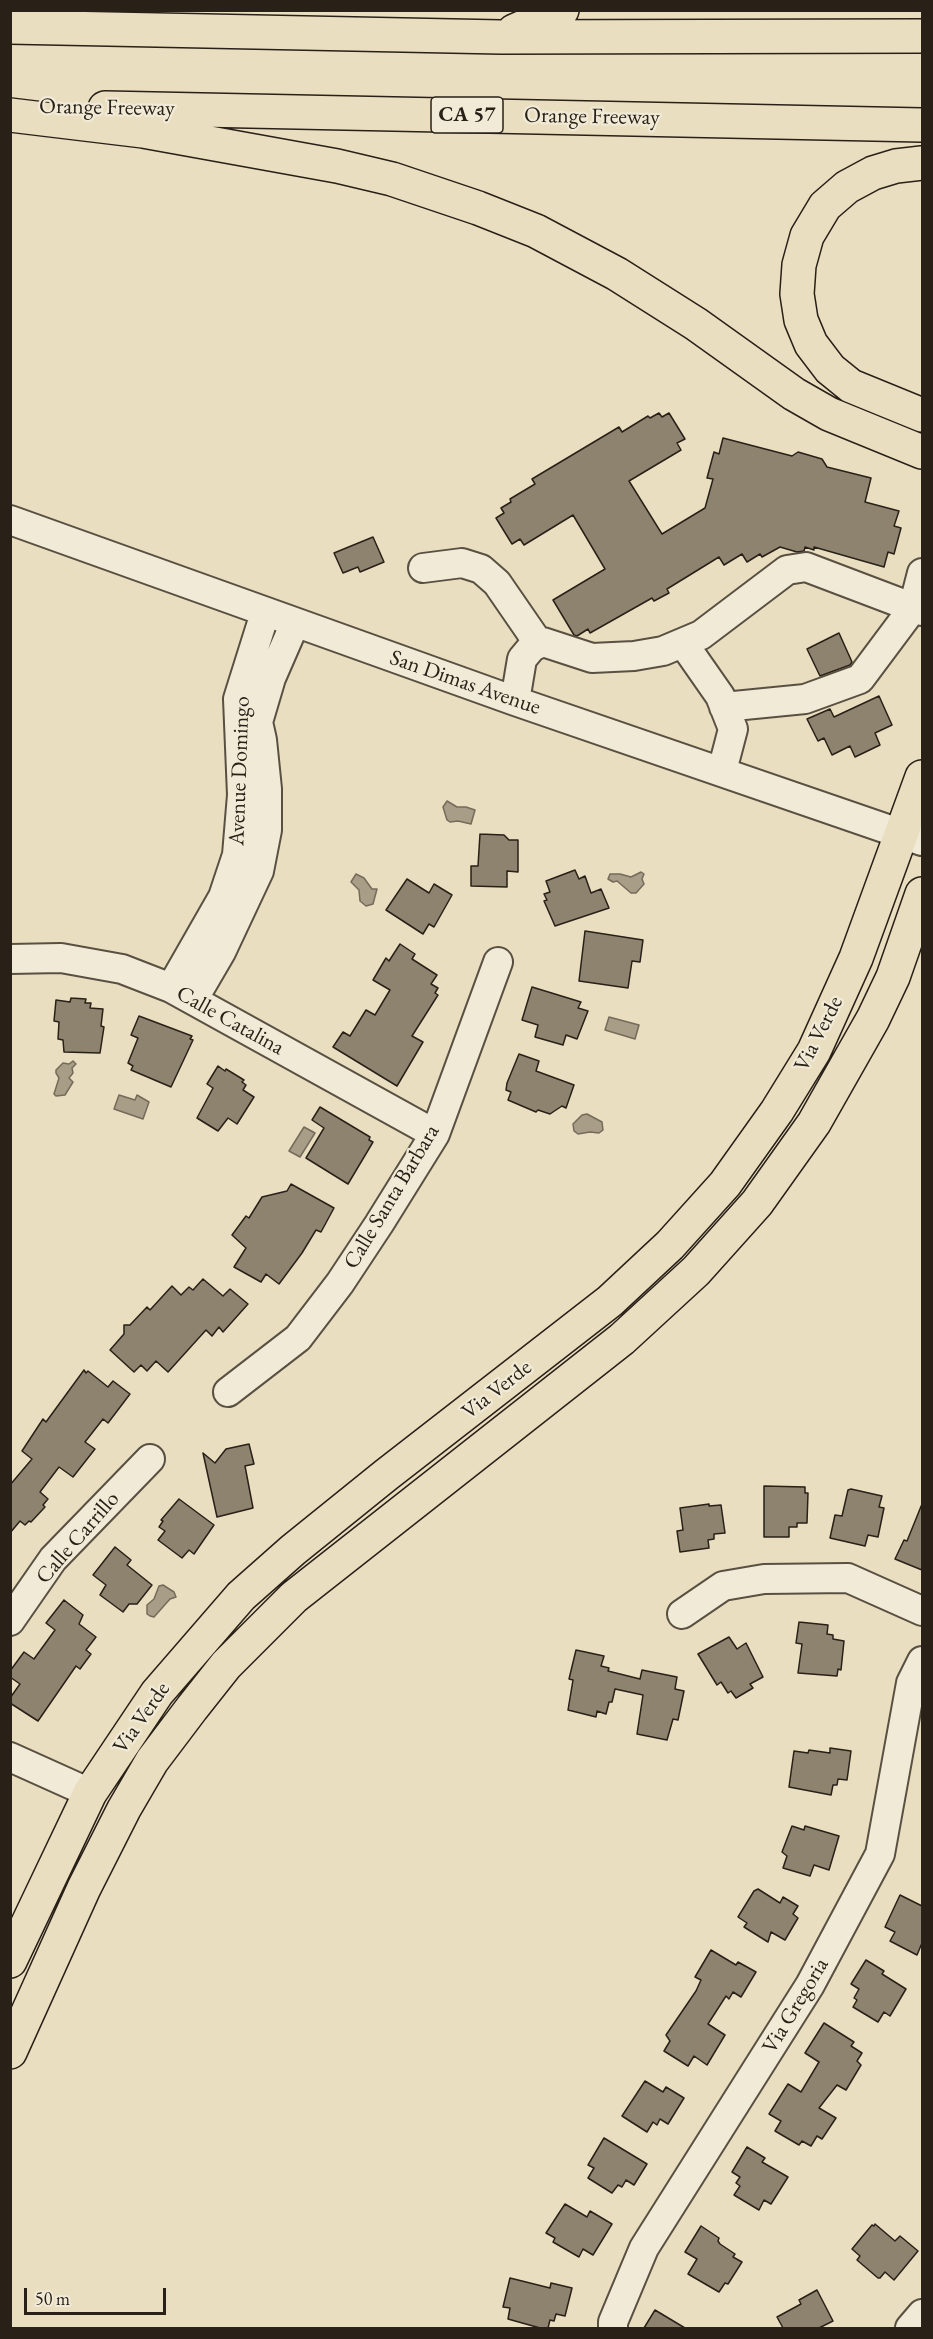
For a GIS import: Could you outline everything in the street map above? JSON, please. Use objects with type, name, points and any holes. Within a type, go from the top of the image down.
[{"type":"main road","points":[[501,37],[562,10]]},
{"type":"main road","points":[[10,27],[501,37],[922,36]]},
{"type":"main road","name":"Orange Freeway","points":[[10,106],[922,125]]},
{"type":"main road","points":[[10,115],[143,131],[337,166],[392,179],[478,208],[536,231],[617,274],[696,324],[794,394],[829,414],[922,452]]},
{"type":"main road","points":[[922,163],[896,166],[873,173],[847,187],[825,206],[807,236],[799,265],[797,294],[801,320],[811,344],[830,369],[852,386],[922,416]]},
{"type":"main road","name":"Via Verde","points":[[10,1961],[90,1793],[157,1693],[242,1596],[293,1550],[610,1301],[670,1245],[725,1184],[777,1111],[814,1051],[912,837],[922,777]]},
{"type":"main road","name":"Via Verde","points":[[10,2052],[84,1888],[124,1809],[152,1761],[192,1708],[226,1665],[294,1597],[622,1339],[696,1271],[757,1203],[814,1123],[873,1019],[893,977],[922,894]]},
{"type":"main road","points":[[90,1793],[124,1809]]},
{"type":"street","name":"San Dimas Avenue","points":[[10,520],[515,701],[912,837]]},
{"type":"street","points":[[423,568],[462,563],[481,569],[497,583],[539,644]]},
{"type":"street","points":[[515,701],[522,660],[532,647],[543,642],[592,658],[634,656],[663,651],[701,634],[787,570],[806,567],[918,610]]},
{"type":"street","points":[[724,707],[805,699],[860,679],[918,610],[922,573]]},
{"type":"street","name":"Avenue Domingo","points":[[249,721],[238,699],[265,613]]},
{"type":"street","name":"Avenue Domingo","points":[[182,994],[195,944],[223,897],[237,855],[249,721],[295,623]]},
{"type":"street","points":[[683,643],[720,696],[733,729],[722,771]]},
{"type":"street","name":"Calle Catalina","points":[[10,959],[61,958],[122,969],[182,994],[435,1134]]},
{"type":"street","name":"Calle Santa Barbara","points":[[228,1392],[298,1338],[346,1273],[435,1134],[498,962]]},
{"type":"street","name":"Calle Carrillo","points":[[10,1621],[53,1559],[150,1459]]},
{"type":"street","points":[[682,1614],[723,1586],[765,1580],[848,1578],[922,1611]]},
{"type":"street","name":"Via Gregoria","points":[[613,2328],[613,2322],[644,2248],[810,1985],[880,1854],[911,1683],[922,1661]]},
{"type":"street","points":[[10,1757],[90,1793]]},
{"type":"street","points":[[910,2328],[922,2314]]},
{"type":"shaded area","points":[[447,801],[457,807],[475,810],[471,824],[447,820],[443,807]]},
{"type":"shaded area","points":[[641,872],[644,874],[642,879],[644,884],[636,893],[631,893],[617,881],[613,882],[608,879],[610,874],[631,877]]},
{"type":"shaded area","points":[[356,874],[364,878],[372,889],[377,889],[373,904],[366,906],[360,901],[359,890],[351,882]]},
{"type":"shaded area","points":[[609,1017],[639,1025],[635,1039],[605,1030]]},
{"type":"shaded area","points":[[73,1061],[76,1064],[69,1078],[73,1082],[65,1095],[56,1096],[54,1094],[59,1078],[56,1070],[63,1063],[69,1064]]},
{"type":"shaded area","points":[[119,1095],[135,1100],[137,1095],[149,1102],[143,1119],[114,1109]]},
{"type":"shaded area","points":[[587,1114],[602,1122],[603,1130],[599,1133],[578,1134],[574,1131],[573,1124],[582,1115]]},
{"type":"shaded area","points":[[304,1127],[315,1133],[300,1157],[289,1151]]},
{"type":"shaded area","points":[[163,1585],[174,1592],[176,1597],[170,1599],[154,1617],[150,1616],[147,1614],[147,1605],[154,1599],[159,1586]]},
{"type":"building","points":[[659,413],[662,417],[669,413],[685,439],[677,443],[681,450],[629,481],[662,534],[705,508],[713,479],[707,478],[714,452],[719,454],[723,438],[792,456],[798,452],[822,459],[827,467],[871,478],[865,502],[899,511],[894,526],[901,528],[894,554],[888,552],[884,567],[814,547],[814,550],[805,547],[804,551],[797,552],[780,547],[762,557],[760,554],[747,562],[742,554],[724,565],[719,557],[667,589],[669,593],[654,601],[652,598],[590,633],[588,629],[577,636],[574,635],[553,600],[605,569],[573,515],[524,545],[520,539],[512,544],[496,518],[504,513],[501,508],[511,502],[510,499],[535,484],[532,479],[619,427],[622,432],[648,416],[650,418]]},
{"type":"building","points":[[373,537],[384,562],[360,572],[358,567],[343,573],[334,553]]},
{"type":"building","points":[[839,633],[852,662],[850,665],[820,676],[807,649]]},
{"type":"building","points":[[879,696],[892,725],[875,733],[880,745],[855,757],[850,746],[832,755],[824,738],[818,741],[807,719],[830,709],[834,717]]},
{"type":"building","points":[[480,834],[504,835],[509,840],[518,840],[518,872],[507,871],[507,887],[471,886],[471,866],[478,866]]},
{"type":"building","points":[[575,870],[579,879],[585,876],[591,893],[601,889],[609,908],[555,926],[544,901],[547,900],[544,894],[550,892],[546,881]]},
{"type":"building","points":[[407,879],[429,893],[434,884],[452,895],[434,927],[429,924],[423,934],[386,910]]},
{"type":"building","points":[[585,931],[643,940],[640,962],[632,961],[628,988],[579,981]]},
{"type":"building","points":[[400,944],[415,954],[412,959],[437,975],[431,984],[438,988],[435,993],[438,995],[412,1036],[423,1042],[397,1086],[333,1047],[343,1032],[350,1036],[366,1010],[375,1015],[390,990],[373,980],[386,958],[389,961]]},
{"type":"building","points":[[532,987],[581,1002],[578,1008],[588,1011],[577,1039],[566,1035],[563,1045],[535,1037],[538,1025],[522,1020]]},
{"type":"building","points":[[71,998],[86,999],[85,1003],[91,1003],[90,1008],[103,1009],[101,1026],[104,1027],[100,1053],[64,1052],[63,1040],[58,1039],[59,1022],[54,1021],[56,1000],[70,1002]]},
{"type":"building","points":[[139,1016],[192,1036],[190,1039],[193,1040],[171,1087],[131,1070],[133,1066],[128,1063],[138,1038],[131,1035]]},
{"type":"building","points":[[519,1054],[539,1061],[536,1071],[574,1085],[566,1108],[562,1106],[550,1114],[538,1110],[536,1112],[508,1100],[511,1092],[506,1090],[507,1083]]},
{"type":"building","points":[[218,1066],[244,1080],[242,1082],[246,1085],[243,1090],[254,1097],[237,1124],[228,1118],[218,1131],[197,1118],[213,1088],[207,1084]]},
{"type":"building","points":[[320,1107],[370,1137],[369,1140],[373,1142],[348,1184],[306,1158],[324,1128],[312,1120]]},
{"type":"building","points":[[291,1184],[334,1208],[321,1232],[316,1230],[279,1284],[266,1274],[261,1282],[234,1267],[246,1248],[232,1235],[246,1216],[249,1218],[262,1197],[287,1191]]},
{"type":"building","points":[[203,1279],[223,1296],[230,1289],[248,1304],[223,1332],[219,1327],[212,1336],[206,1330],[168,1372],[156,1361],[147,1371],[141,1365],[134,1372],[110,1350],[124,1334],[124,1325],[130,1325],[147,1307],[150,1310],[172,1286],[181,1295],[189,1287],[193,1290]]},
{"type":"building","points":[[84,1370],[108,1387],[113,1381],[130,1394],[108,1423],[103,1419],[85,1442],[95,1449],[73,1477],[59,1467],[40,1492],[48,1499],[43,1505],[45,1507],[31,1522],[25,1525],[20,1521],[10,1533],[10,1485],[32,1459],[22,1451],[43,1419],[46,1422]]},
{"type":"building","points":[[249,1444],[254,1464],[245,1466],[253,1508],[217,1517],[203,1453],[215,1463],[226,1449]]},
{"type":"building","points":[[764,1486],[805,1487],[805,1493],[808,1493],[807,1523],[797,1523],[797,1527],[789,1527],[789,1537],[764,1537]]},
{"type":"building","points":[[848,1490],[882,1496],[879,1507],[884,1508],[878,1537],[868,1535],[865,1546],[830,1538],[835,1515],[842,1516]]},
{"type":"building","points":[[179,1499],[214,1525],[194,1554],[189,1550],[182,1558],[158,1540],[165,1531],[159,1527],[163,1521],[161,1520]]},
{"type":"building","points":[[709,1504],[709,1506],[721,1505],[725,1533],[714,1534],[714,1539],[708,1540],[709,1548],[680,1552],[677,1531],[683,1530],[680,1508]]},
{"type":"building","points":[[922,1504],[922,1570],[895,1559],[904,1540],[907,1541]]},
{"type":"building","points":[[115,1547],[131,1560],[127,1565],[152,1585],[137,1604],[129,1604],[123,1612],[100,1595],[106,1585],[93,1575]]},
{"type":"building","points":[[64,1600],[83,1615],[79,1624],[96,1637],[86,1650],[91,1654],[80,1669],[76,1666],[38,1721],[10,1703],[10,1698],[20,1684],[10,1677],[10,1671],[24,1652],[34,1659],[55,1630],[46,1623]]},
{"type":"building","points":[[799,1622],[828,1625],[827,1634],[833,1635],[833,1639],[844,1641],[841,1670],[838,1669],[837,1676],[798,1673],[802,1644],[796,1643]]},
{"type":"building","points":[[729,1637],[737,1649],[746,1643],[763,1677],[750,1684],[753,1688],[736,1698],[731,1691],[728,1693],[721,1682],[717,1685],[698,1654]]},
{"type":"building","points":[[576,1650],[604,1656],[601,1666],[609,1668],[608,1671],[640,1679],[642,1670],[677,1677],[675,1689],[684,1691],[678,1720],[673,1719],[667,1740],[637,1734],[643,1695],[615,1689],[606,1714],[597,1711],[596,1717],[568,1710],[573,1680],[569,1679]]},
{"type":"building","points":[[830,1748],[851,1751],[847,1780],[838,1779],[837,1785],[833,1785],[831,1795],[789,1787],[794,1751],[808,1753],[809,1750],[830,1753]]},
{"type":"building","points":[[792,1826],[804,1830],[805,1826],[839,1836],[829,1870],[814,1865],[810,1876],[783,1868],[787,1856],[782,1852]]},
{"type":"building","points":[[758,1889],[780,1903],[783,1897],[798,1906],[793,1914],[798,1918],[785,1940],[771,1932],[768,1942],[744,1927],[747,1923],[738,1917],[754,1891]]},
{"type":"building","points":[[900,1895],[922,1906],[922,1943],[917,1955],[890,1941],[895,1932],[885,1927]]},
{"type":"building","points":[[711,1950],[736,1965],[738,1962],[756,1972],[741,1997],[733,1992],[729,1999],[726,1996],[708,2024],[725,2035],[707,2065],[694,2056],[688,2066],[664,2051],[670,2041],[666,2035],[696,1991],[701,1980],[695,1977]]},
{"type":"building","points":[[866,1960],[884,1971],[882,1974],[906,1989],[890,2016],[884,2012],[878,2022],[853,2007],[857,2000],[854,1998],[859,1989],[851,1984]]},
{"type":"building","points":[[824,2023],[854,2042],[851,2046],[862,2053],[857,2061],[861,2065],[846,2090],[837,2085],[819,2108],[836,2118],[822,2139],[817,2136],[811,2146],[802,2141],[799,2145],[775,2131],[781,2121],[769,2114],[788,2084],[801,2092],[819,2062],[805,2053]]},
{"type":"building","points":[[645,2081],[663,2092],[666,2087],[684,2098],[668,2124],[660,2119],[657,2125],[653,2122],[647,2132],[622,2116]]},
{"type":"building","points":[[604,2138],[647,2164],[634,2185],[626,2180],[622,2187],[618,2185],[612,2193],[588,2178],[594,2168],[588,2165]]},
{"type":"building","points":[[747,2147],[765,2158],[762,2162],[788,2177],[771,2204],[764,2200],[759,2210],[734,2195],[740,2186],[736,2183],[740,2177],[732,2172]]},
{"type":"building","points":[[565,2204],[587,2217],[590,2211],[612,2224],[593,2255],[583,2249],[579,2257],[553,2242],[555,2238],[546,2233]]},
{"type":"building","points":[[875,2224],[895,2241],[900,2236],[918,2251],[894,2280],[885,2272],[878,2278],[857,2260],[860,2256],[852,2249]]},
{"type":"building","points":[[701,2226],[719,2238],[720,2244],[735,2254],[733,2257],[742,2262],[728,2284],[725,2283],[719,2292],[688,2274],[697,2259],[685,2252]]},
{"type":"building","points":[[510,2278],[550,2288],[551,2283],[572,2288],[565,2316],[556,2314],[554,2321],[550,2320],[548,2328],[508,2319],[510,2308],[503,2307]]},
{"type":"building","points":[[817,2290],[833,2321],[819,2328],[783,2328],[777,2317],[801,2304],[799,2300]]},
{"type":"building","points":[[655,2310],[685,2328],[644,2328]]}]
